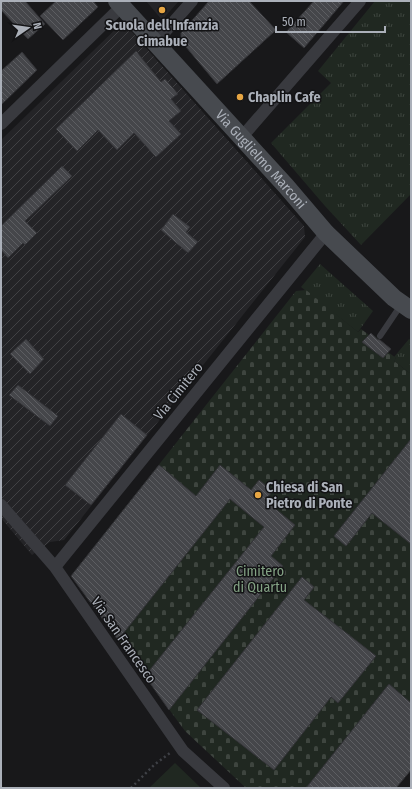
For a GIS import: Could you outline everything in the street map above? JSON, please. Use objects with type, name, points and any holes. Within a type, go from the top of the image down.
[{"type":"main road","name":"Via Guglielmo Marconi","points":[[120,4],[286,186],[326,233],[386,290],[407,306]]},
{"type":"street","points":[[155,43],[192,1]]},
{"type":"street","points":[[241,138],[360,1]]},
{"type":"street","points":[[1,124],[120,4]]},
{"type":"street","name":"Via Cimitero","points":[[55,567],[326,233]]},
{"type":"street","name":"Via San Francesco","points":[[1,506],[55,567],[183,751],[224,788]]},
{"type":"lane","points":[[380,336],[407,306]]},
{"type":"path","points":[[131,788],[154,765],[168,756],[178,743]]},
{"type":"shaded area","name":"Scuola dell'Infanzia Cimabue","points":[[146,1],[179,1],[162,20]]},
{"type":"shaded area","points":[[123,22],[304,226],[305,237],[64,540],[50,542],[32,555],[1,518],[1,140]]},
{"type":"green space","points":[[375,1],[411,1],[411,194],[361,245],[271,143],[331,83],[318,71]]},
{"type":"green space","points":[[320,264],[373,311],[358,332],[301,287]]},
{"type":"green space","name":"Cimitero di Quartu","points":[[306,290],[358,332],[361,329],[369,335],[371,333],[391,349],[388,352],[396,358],[394,361],[411,374],[411,770],[396,788],[246,788],[185,731],[71,576],[296,291]]},
{"type":"green space","points":[[409,339],[411,340],[411,374],[394,361],[396,358],[394,357]]},
{"type":"green space","points":[[175,763],[201,788],[149,788]]},
{"type":"building","points":[[1,1],[25,1],[45,24],[28,39],[1,10]]},
{"type":"building","points":[[56,1],[93,1],[98,7],[63,40],[40,16]]},
{"type":"building","points":[[209,1],[249,1],[276,30],[217,84],[181,41],[181,33]]},
{"type":"building","points":[[314,1],[344,1],[304,48],[286,32]]},
{"type":"building","points":[[136,51],[161,82],[165,79],[178,94],[171,99],[181,111],[169,121],[181,134],[156,157],[134,133],[117,150],[98,130],[77,151],[56,129]]},
{"type":"building","points":[[22,52],[37,70],[1,105],[1,71]]},
{"type":"building","points":[[62,166],[72,176],[25,221],[37,233],[25,245],[23,243],[8,258],[1,250],[1,226]]},
{"type":"building","points":[[173,214],[190,227],[186,232],[198,242],[188,253],[161,230]]},
{"type":"building","points":[[371,333],[391,349],[383,358],[362,342]]},
{"type":"building","points":[[26,339],[44,359],[30,374],[10,354]]},
{"type":"building","points":[[18,385],[58,416],[50,426],[9,395]]},
{"type":"building","points":[[121,414],[147,435],[91,505],[65,485]]},
{"type":"building","points":[[411,439],[411,544],[372,513],[346,546],[334,536]]},
{"type":"building","points":[[159,465],[196,496],[220,465],[251,490],[259,480],[273,491],[265,500],[295,525],[271,556],[283,566],[169,710],[145,676],[264,527],[230,499],[118,640],[71,576]]},
{"type":"building","points":[[302,577],[314,587],[304,600],[376,656],[338,703],[331,697],[274,770],[197,710]]},
{"type":"building","points":[[389,684],[411,703],[411,770],[396,788],[306,788]]},
{"type":"place","name":"Scuola dell'Infanzia Cimabue","points":[[162,10]]},
{"type":"place","name":"Chaplin Cafe","points":[[240,97]]},
{"type":"place","name":"Chiesa di San Pietro di Ponte","points":[[258,495]]}]
